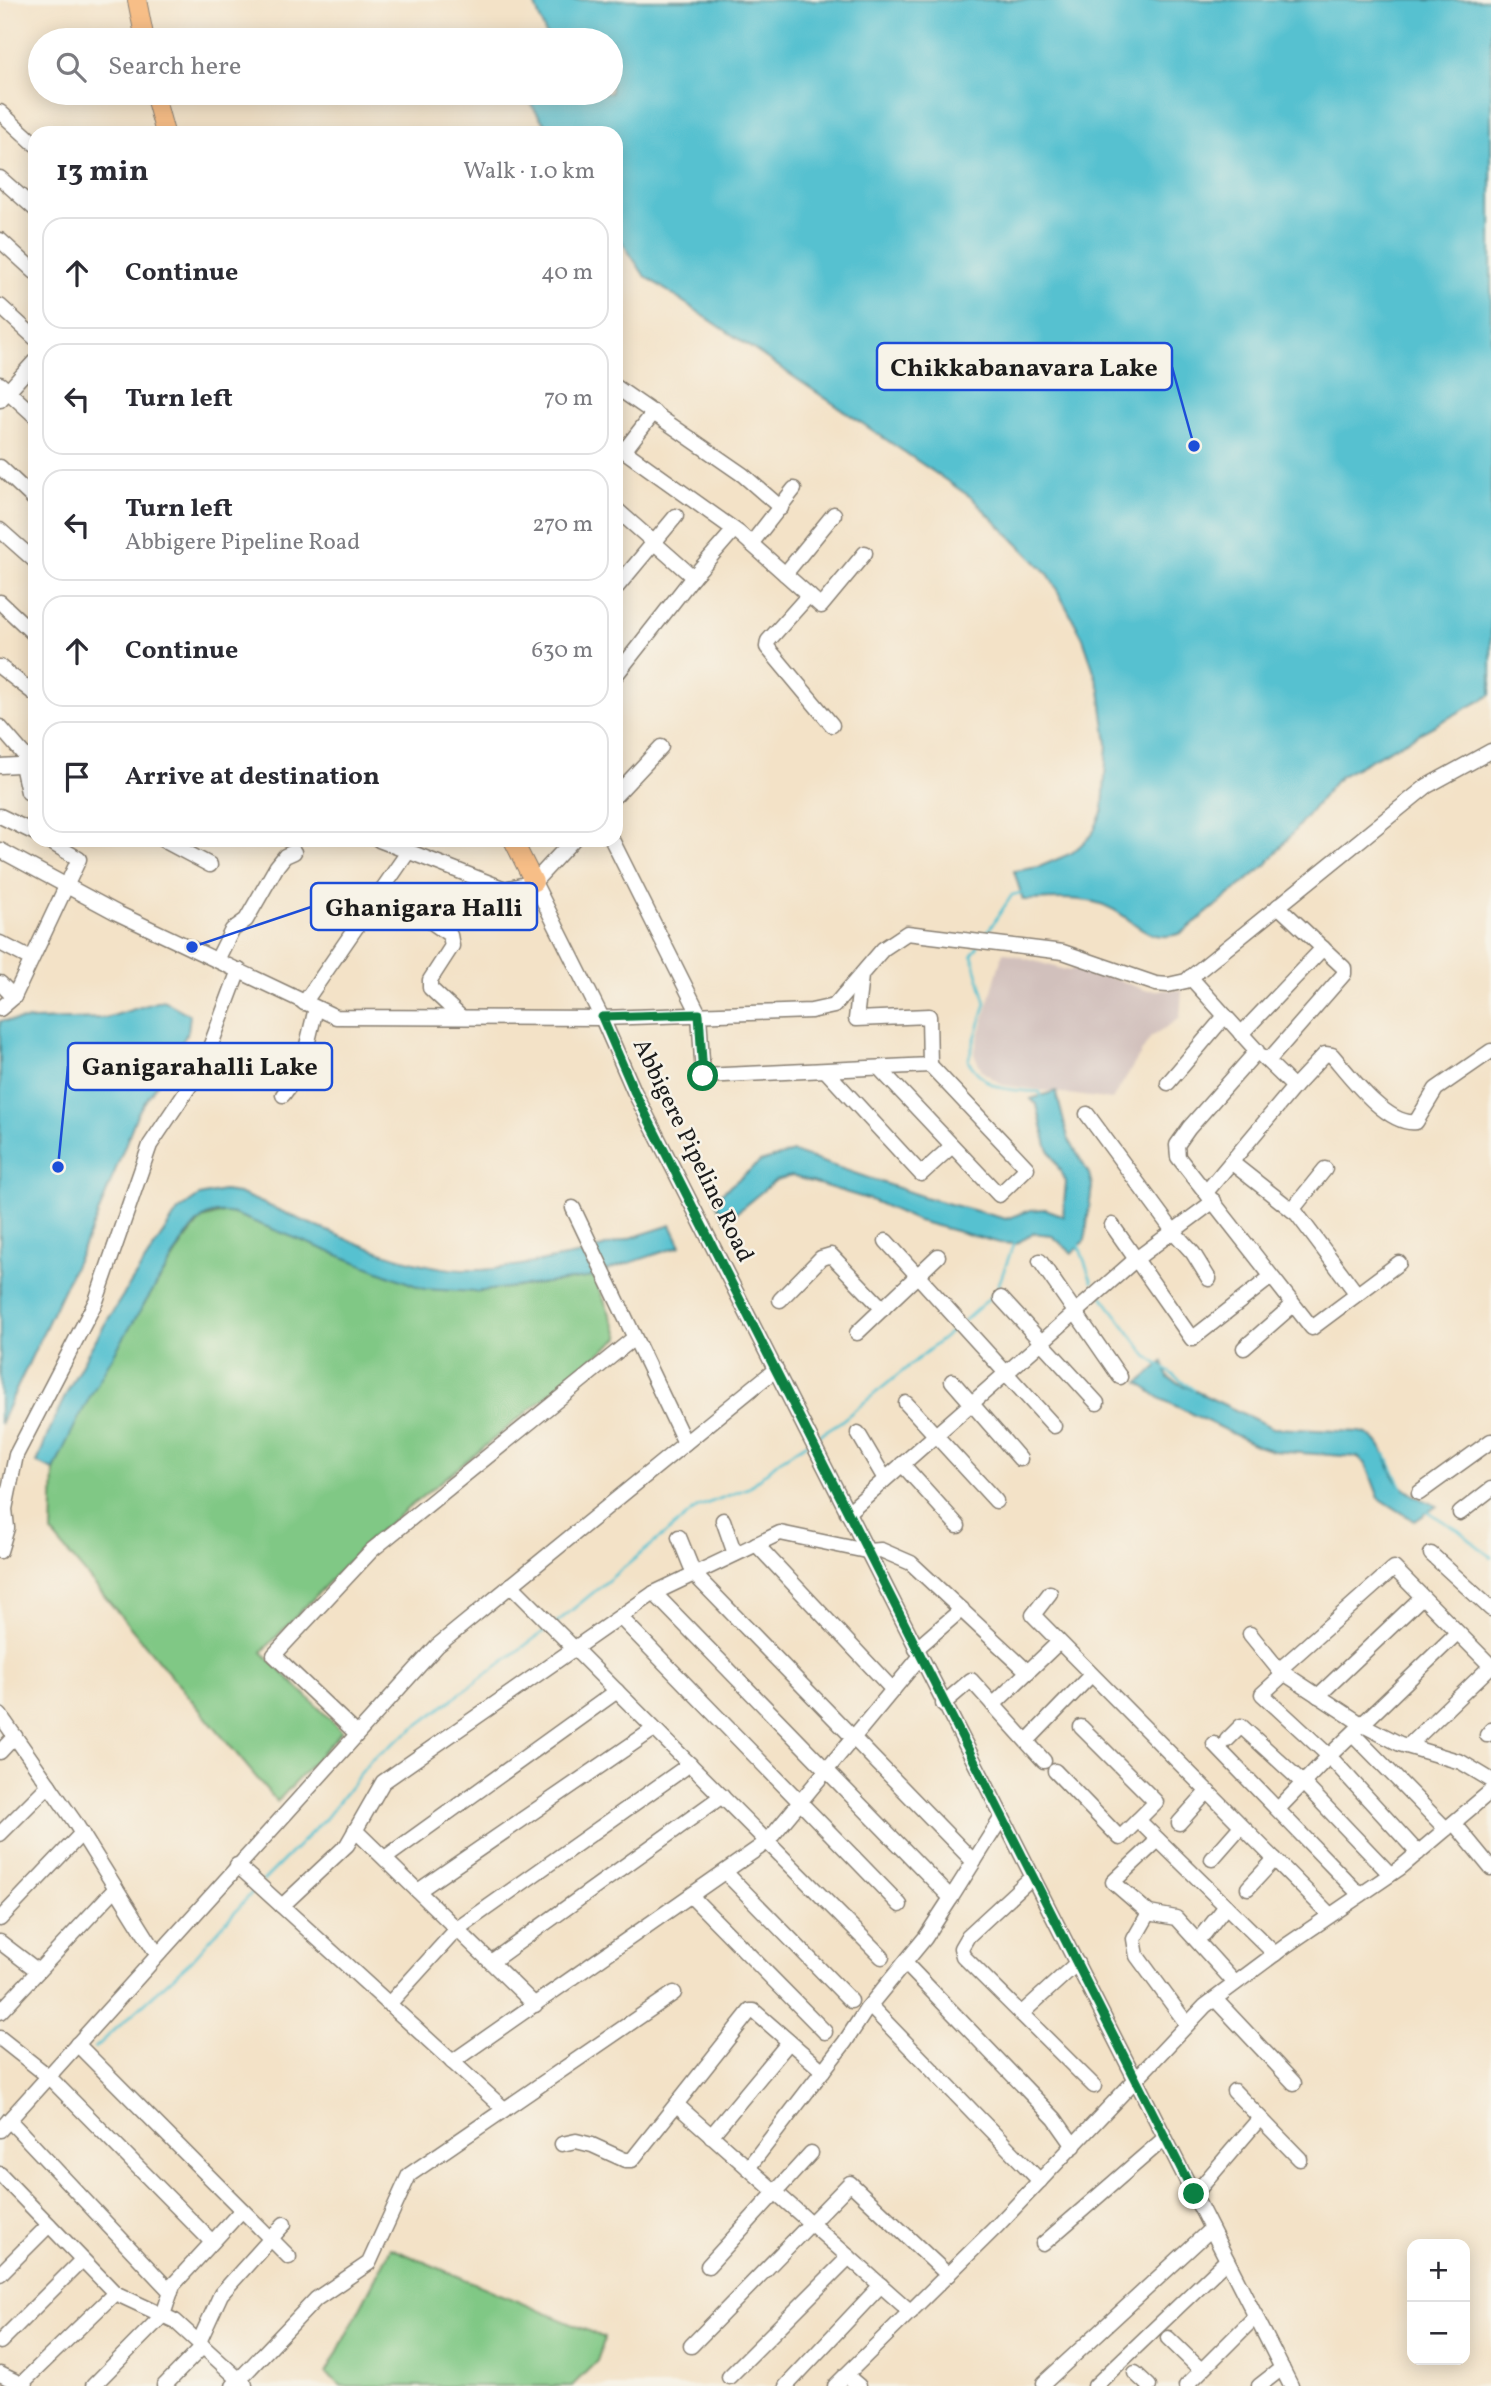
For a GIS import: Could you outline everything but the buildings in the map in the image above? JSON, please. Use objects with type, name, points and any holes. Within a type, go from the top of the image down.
[{"type":"main road","points":[[137,0],[143,28]]},
{"type":"main road","points":[[157,105],[163,126]]},
{"type":"main road","name":"Abbigere Pipeline Road","points":[[516,847],[534,882]]},
{"type":"street","points":[[0,112],[28,138]]},
{"type":"street","points":[[0,178],[28,203]]},
{"type":"street","points":[[0,240],[28,266]]},
{"type":"street","points":[[0,306],[28,332]]},
{"type":"street","points":[[28,368],[3,392],[28,411]]},
{"type":"street","points":[[623,392],[743,474],[780,508]]},
{"type":"street","points":[[623,445],[654,412]]},
{"type":"street","points":[[623,450],[734,530],[821,606],[865,553]]},
{"type":"street","points":[[0,467],[28,493]]},
{"type":"street","points":[[751,544],[794,489]]},
{"type":"street","points":[[785,574],[834,514]]},
{"type":"street","points":[[623,516],[693,577]]},
{"type":"street","points":[[623,580],[676,516]]},
{"type":"street","points":[[0,530],[28,555]]},
{"type":"street","points":[[623,666],[734,530]]},
{"type":"street","points":[[809,595],[768,641],[767,647],[832,725]]},
{"type":"street","points":[[0,602],[28,628]]},
{"type":"street","points":[[0,667],[28,689]]},
{"type":"street","points":[[0,727],[28,762]]},
{"type":"street","points":[[623,788],[661,747]]},
{"type":"street","points":[[0,850],[65,886],[336,1017],[602,1017],[824,1009],[834,1006],[883,949],[900,936],[913,933],[1063,952],[1156,984],[1168,985],[1190,977],[1427,786],[1491,751]]},
{"type":"street","points":[[0,766],[28,764]]},
{"type":"street","points":[[0,816],[28,830]]},
{"type":"street","points":[[0,1009],[13,997],[79,859],[59,847]]},
{"type":"street","points":[[177,847],[210,864]]},
{"type":"street","points":[[396,847],[505,889],[534,882],[566,847]]},
{"type":"street","points":[[616,847],[699,1014],[703,1076],[930,1065]]},
{"type":"street","points":[[217,960],[232,930],[246,920],[277,866],[285,856],[294,852]]},
{"type":"street","points":[[283,1095],[301,1070],[310,1006],[408,852]]},
{"type":"street","name":"Abbigere Pipeline Road","points":[[534,882],[602,1017],[634,1091],[1291,2386]]},
{"type":"street","points":[[384,889],[450,935],[452,946],[430,980],[430,988],[461,1017]]},
{"type":"street","points":[[1268,1061],[1342,981],[1344,968],[1278,906]]},
{"type":"street","points":[[0,943],[31,959]]},
{"type":"street","points":[[1241,1034],[1323,948]]},
{"type":"street","points":[[0,1551],[7,1528],[5,1509],[16,1455],[96,1301],[150,1145],[203,1066],[239,970]]},
{"type":"street","points":[[861,974],[856,1019],[929,1016],[930,1065],[1027,1168],[999,1195],[880,1069]]},
{"type":"street","points":[[1190,977],[1257,1051],[1294,1087]]},
{"type":"street","points":[[0,983],[13,997]]},
{"type":"street","points":[[1168,1083],[1225,1016]]},
{"type":"street","points":[[1257,1051],[1177,1145],[1178,1157],[1312,1328],[1399,1263]]},
{"type":"street","points":[[847,1513],[1210,1196],[1231,1162],[1325,1054],[1332,1055],[1390,1115],[1406,1123],[1416,1122],[1436,1089],[1491,1051]]},
{"type":"street","points":[[826,1072],[921,1174],[952,1146]]},
{"type":"street","points":[[1087,1114],[1173,1231],[1194,1253],[1209,1279]]},
{"type":"street","points":[[1231,1162],[1292,1210],[1357,1294]]},
{"type":"street","points":[[1292,1210],[1325,1170]]},
{"type":"street","points":[[573,1208],[685,1443]]},
{"type":"street","points":[[1112,1225],[1192,1339],[1271,1277]]},
{"type":"street","points":[[886,1241],[1054,1426]]},
{"type":"street","points":[[780,1300],[821,1258],[831,1255],[883,1309]]},
{"type":"street","points":[[857,1333],[938,1256]]},
{"type":"street","points":[[1040,1261],[1120,1377]]},
{"type":"street","points":[[1001,1298],[1097,1403]]},
{"type":"street","points":[[1244,1348],[1293,1306]]},
{"type":"street","points":[[356,1733],[274,1655],[372,1550],[634,1338]]},
{"type":"street","points":[[171,2292],[5,2125],[437,1646],[776,1369]]},
{"type":"street","points":[[952,1381],[1020,1459]]},
{"type":"street","points":[[906,1403],[996,1501]]},
{"type":"street","points":[[858,1433],[885,1479]]},
{"type":"street","points":[[1419,1493],[1491,1441]]},
{"type":"street","points":[[902,1465],[958,1526]]},
{"type":"street","points":[[1460,1513],[1491,1489]]},
{"type":"street","points":[[723,1520],[735,1554]]},
{"type":"street","points":[[282,1906],[347,1845],[383,1782],[654,1593],[780,1533],[866,1551],[895,1553],[911,1563],[1028,1672]]},
{"type":"street","points":[[680,1537],[694,1574],[974,1862]]},
{"type":"street","points":[[755,1544],[893,1690]]},
{"type":"street","points":[[1431,1555],[1491,1609]]},
{"type":"street","points":[[1408,1746],[1491,1666],[1394,1568],[1281,1672],[1262,1694],[1329,1756],[1418,1853]]},
{"type":"street","points":[[511,1585],[882,1957]]},
{"type":"street","points":[[654,1593],[951,1898]]},
{"type":"street","points":[[1050,1593],[1032,1615],[1331,1915]]},
{"type":"street","points":[[1318,1696],[1422,1598]]},
{"type":"street","points":[[452,2062],[767,1842],[893,1690],[918,1653],[962,1609]]},
{"type":"street","points":[[620,1617],[900,1905]]},
{"type":"street","points":[[1278,1809],[1457,1633]]},
{"type":"street","points":[[1250,1634],[1281,1672],[1318,1696],[1358,1729],[1490,1866]]},
{"type":"street","points":[[993,1705],[1059,1642]]},
{"type":"street","points":[[1027,1741],[1091,1675]]},
{"type":"street","points":[[943,1704],[971,1680],[1044,1760]]},
{"type":"street","points":[[384,1858],[617,1691]]},
{"type":"street","points":[[0,1715],[82,1833],[157,1954]]},
{"type":"street","points":[[1360,1895],[1278,1809],[1221,1742],[1241,1726],[1303,1783],[1390,1874]]},
{"type":"street","points":[[1055,1771],[1121,1838],[1156,1801],[1081,1727]]},
{"type":"street","points":[[418,1891],[654,1729]]},
{"type":"street","points":[[1358,1729],[1461,1762],[1491,1780]]},
{"type":"street","points":[[0,1752],[15,1736]]},
{"type":"street","points":[[389,2004],[457,1929],[690,1764]]},
{"type":"street","points":[[0,1834],[49,1785]]},
{"type":"street","points":[[835,2386],[1040,2181],[1187,2024],[1235,1983],[1418,1853],[1491,1791]]},
{"type":"street","points":[[1179,1823],[1207,1792]]},
{"type":"street","points":[[491,1962],[722,1796]]},
{"type":"street","points":[[748,2168],[905,1963],[951,1898],[1002,1817]]},
{"type":"street","points":[[1138,1820],[1275,1954]]},
{"type":"street","points":[[1212,1859],[1241,1826]]},
{"type":"street","points":[[355,1830],[535,2005]]},
{"type":"street","points":[[0,1919],[82,1833]]},
{"type":"street","points":[[1158,1840],[1113,1882],[1149,1913],[1176,1919],[1235,1983]]},
{"type":"street","points":[[1248,1888],[1275,1859]]},
{"type":"street","points":[[237,1865],[504,2109]]},
{"type":"street","points":[[725,1872],[851,2001]]},
{"type":"street","points":[[1033,1876],[968,1936],[961,1948],[963,1956],[1094,2086]]},
{"type":"street","points":[[0,2011],[116,1888]]},
{"type":"street","points":[[691,1896],[825,2032]]},
{"type":"street","points":[[1204,1934],[1226,1906]]},
{"type":"street","points":[[1149,1913],[1134,1939],[1138,1956],[1187,2024]]},
{"type":"street","points":[[0,1942],[38,1971]]},
{"type":"street","points":[[905,1963],[1055,2119],[1074,2146]]},
{"type":"street","points":[[1021,2014],[1077,1963]]},
{"type":"street","points":[[0,2174],[115,2293],[176,2321],[240,2384],[316,2299],[369,2263],[409,2175],[674,1993]]},
{"type":"street","points":[[1215,1999],[1294,2083]]},
{"type":"street","points":[[870,2006],[1040,2181]]},
{"type":"street","points":[[562,2144],[576,2141],[632,2160],[746,2013],[754,2011],[823,2071]]},
{"type":"street","points":[[0,2038],[48,2076],[212,2242]]},
{"type":"street","points":[[711,2136],[789,2042]]},
{"type":"street","points":[[77,2044],[289,2257]]},
{"type":"street","points":[[1234,2091],[1300,2159]]},
{"type":"street","points":[[677,2105],[911,2312]]},
{"type":"street","points":[[1194,2194],[1260,2118]]},
{"type":"street","points":[[1043,2244],[1165,2138]]},
{"type":"street","points":[[708,2266],[811,2153]]},
{"type":"street","points":[[691,2346],[812,2225],[850,2183],[948,2275]]},
{"type":"street","points":[[93,2386],[163,2315],[173,2285],[242,2210]]},
{"type":"street","points":[[164,2386],[201,2344],[221,2294],[284,2224]]},
{"type":"street","points":[[0,2274],[49,2225]]},
{"type":"street","points":[[1044,2383],[1211,2229]]},
{"type":"street","points":[[729,2377],[849,2257]]},
{"type":"street","points":[[0,2342],[82,2260]]},
{"type":"street","points":[[1095,2386],[1227,2260]]},
{"type":"street","points":[[786,2386],[881,2285]]},
{"type":"street","points":[[0,2374],[23,2385],[115,2293]]},
{"type":"street","points":[[1186,2386],[1256,2316]]},
{"type":"street","points":[[1168,2338],[1201,2370]]},
{"type":"street","points":[[1259,2386],[1282,2368]]},
{"type":"street","points":[[1135,2373],[1149,2386]]},
{"type":"street","points":[[846,2375],[859,2386]]},
{"type":"shaded area","points":[[1003,952],[1069,971],[1078,966],[1145,990],[1182,990],[1180,1018],[1151,1037],[1112,1100],[1003,1085],[983,1072],[974,1054]]},
{"type":"green space","points":[[227,1212],[475,1292],[594,1277],[620,1337],[371,1538],[262,1652],[342,1731],[277,1802],[52,1534],[54,1470],[108,1361],[183,1243],[202,1219]]},
{"type":"green space","points":[[391,2248],[605,2338],[597,2361],[572,2386],[342,2386],[326,2374]]},
{"type":"water","points":[[533,0],[1491,0],[1491,695],[1339,777],[1266,865],[1182,933],[1168,936],[1147,932],[1107,906],[1086,900],[1023,900],[1014,871],[1039,867],[1072,853],[1092,835],[1103,810],[1107,744],[1100,690],[1083,638],[1049,575],[972,498],[644,275],[623,244],[623,126],[546,126],[531,105],[623,105],[623,28],[544,28]]},
{"type":"water","points":[[163,1000],[190,1015],[188,1031],[172,1062],[138,1112],[95,1222],[0,1424],[0,1021],[106,1018]]},
{"type":"water","points":[[1056,1091],[1068,1138],[1089,1174],[1092,1186],[1085,1240],[1072,1253],[1051,1235],[1033,1233],[1016,1244],[1000,1243],[918,1221],[871,1200],[792,1176],[776,1180],[726,1221],[714,1199],[760,1162],[793,1152],[924,1197],[1006,1219],[1030,1210],[1046,1209],[1063,1216],[1066,1182],[1047,1146],[1037,1105],[1031,1099]]},
{"type":"water","points":[[223,1191],[238,1193],[356,1243],[419,1263],[449,1269],[477,1270],[583,1254],[594,1277],[475,1292],[424,1289],[234,1214],[210,1215],[197,1223],[186,1237],[133,1322],[91,1395],[54,1470],[37,1463],[65,1396],[82,1364],[178,1211],[199,1196]]},
{"type":"water","points":[[671,1225],[681,1246],[605,1271],[593,1250]]},
{"type":"water","points":[[1163,1362],[1168,1378],[1273,1428],[1360,1432],[1369,1435],[1381,1446],[1394,1476],[1403,1487],[1437,1506],[1415,1521],[1379,1498],[1366,1464],[1358,1457],[1273,1451],[1161,1399],[1139,1383]]},
{"type":"waterway","points":[[984,937],[1012,895],[1024,892]]},
{"type":"waterway","points":[[978,946],[972,955],[986,1003],[968,1061],[991,1084],[1007,1089],[1040,1092],[1042,1099]]},
{"type":"waterway","points":[[964,1321],[996,1292],[1014,1243]]},
{"type":"waterway","points":[[1078,1243],[1092,1282]]},
{"type":"waterway","points":[[1102,1296],[1148,1357],[1194,1390]]},
{"type":"waterway","points":[[816,1437],[840,1422],[957,1327]]},
{"type":"waterway","points":[[556,1623],[698,1507],[748,1488],[780,1460],[807,1443]]},
{"type":"waterway","points":[[1386,1454],[1403,1489]]},
{"type":"waterway","points":[[1428,1512],[1458,1530],[1491,1557]]},
{"type":"waterway","points":[[263,1881],[326,1818],[371,1760],[547,1629]]},
{"type":"waterway","points":[[95,2048],[192,1960],[256,1888]]},
{"type":"place","name":"Chikkabanavara Lake","points":[[1194,446]]},
{"type":"place","name":"Ghanigara Halli","points":[[192,947]]},
{"type":"place","name":"Ganigarahalli Lake","points":[[58,1167]]},
{"type":"route","points":[[703,1076],[699,1014],[602,1017],[634,1091],[1194,2194]]}]
